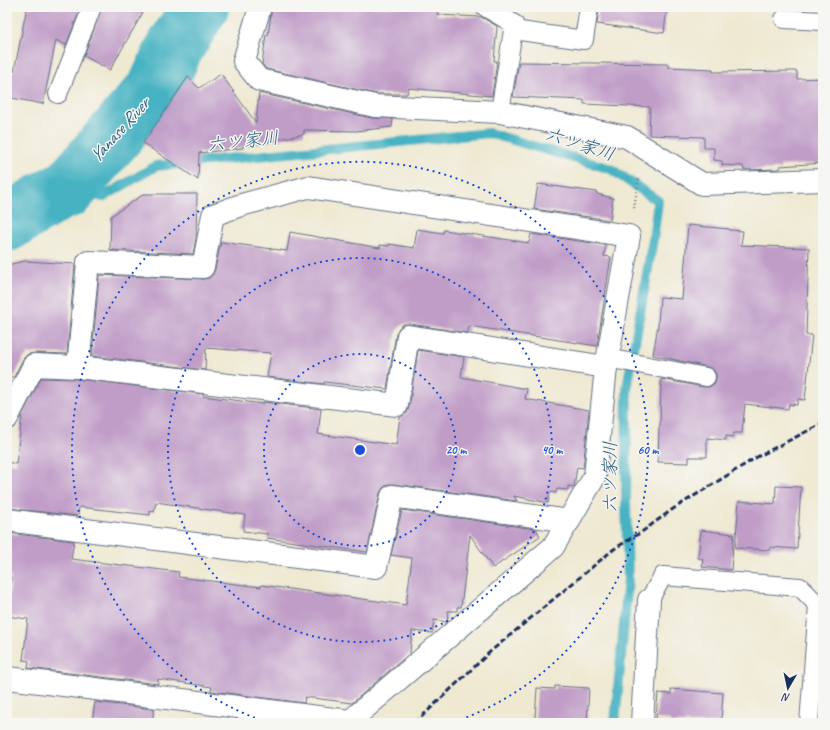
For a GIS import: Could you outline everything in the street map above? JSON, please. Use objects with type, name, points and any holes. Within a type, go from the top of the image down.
[{"type":"street","points":[[260,7],[244,61],[259,80],[375,106],[500,112],[627,137],[702,184],[823,180]]},
{"type":"street","points":[[7,680],[350,721],[553,547],[595,476],[607,362],[629,236],[308,187],[241,205],[213,215],[203,267],[88,262],[78,367]]},
{"type":"street","points":[[7,418],[34,365],[78,367],[397,405],[408,336],[607,362]]},
{"type":"street","points":[[7,520],[376,567],[392,496],[569,521]]},
{"type":"street","points":[[642,723],[649,600]]},
{"type":"lane","points":[[58,94],[92,7]]},
{"type":"lane","points":[[485,7],[514,24],[500,112]]},
{"type":"lane","points":[[513,30],[584,40],[589,7]]},
{"type":"lane","points":[[784,20],[823,21]]},
{"type":"lane","points":[[607,362],[706,377]]},
{"type":"lane","points":[[649,600],[663,576],[800,587],[818,606],[809,723]]},
{"type":"path","points":[[634,209],[640,172]]},
{"type":"building","points":[[27,7],[81,7],[66,45],[56,40],[43,104],[7,97],[7,72],[14,72]]},
{"type":"building","points":[[102,7],[146,7],[110,70],[84,56]]},
{"type":"building","points":[[272,7],[433,7],[433,9],[438,10],[437,15],[481,17],[497,26],[494,61],[497,61],[492,96],[408,88],[407,94],[377,94],[266,69],[262,64]]},
{"type":"building","points":[[599,7],[667,7],[664,33],[597,24]]},
{"type":"building","points":[[519,62],[668,64],[668,67],[713,69],[713,72],[797,71],[797,79],[823,78],[823,163],[780,166],[780,169],[744,170],[743,166],[722,165],[722,161],[714,160],[714,148],[704,148],[704,137],[649,135],[650,107],[584,104],[584,100],[513,97]]},
{"type":"building","points":[[221,74],[256,123],[259,93],[372,118],[393,119],[392,127],[356,131],[304,130],[304,134],[242,147],[243,148],[199,153],[198,180],[143,143],[188,77],[199,88]]},
{"type":"building","points":[[538,184],[597,192],[597,194],[613,198],[610,220],[534,209]]},
{"type":"building","points":[[144,194],[197,194],[196,239],[193,254],[110,250],[111,216]]},
{"type":"building","points":[[688,225],[743,231],[741,245],[809,248],[806,335],[812,335],[805,400],[798,399],[797,405],[789,404],[788,409],[745,404],[742,433],[734,433],[733,437],[726,436],[726,440],[707,438],[707,457],[689,457],[689,463],[658,462],[661,379],[709,387],[714,384],[716,379],[716,374],[713,369],[708,367],[653,355],[658,325],[660,297],[682,299]]},
{"type":"building","points":[[417,229],[443,233],[444,230],[529,243],[531,234],[606,245],[604,256],[611,257],[597,346],[469,326],[468,333],[404,324],[399,328],[396,334],[387,389],[324,382],[324,384],[267,377],[271,353],[206,348],[205,370],[92,356],[99,275],[203,279],[209,278],[213,274],[221,242],[287,251],[290,232],[380,248],[380,245],[389,246],[389,244],[414,248]]},
{"type":"building","points":[[25,261],[75,264],[67,354],[28,354],[23,359],[14,377],[7,377],[7,265]]},
{"type":"building","points":[[418,350],[464,357],[461,377],[527,389],[525,399],[589,410],[583,468],[577,467],[574,487],[568,486],[568,490],[557,489],[556,493],[550,492],[548,503],[514,496],[517,501],[388,484],[380,493],[367,552],[267,538],[268,534],[243,531],[245,515],[156,502],[154,512],[150,511],[150,515],[79,507],[78,516],[7,508],[7,462],[16,464],[22,415],[41,378],[77,379],[203,394],[203,396],[263,404],[264,402],[321,409],[318,434],[396,445],[400,417],[407,413],[409,407]]},
{"type":"building","points":[[776,486],[801,487],[797,549],[770,547],[770,550],[735,548],[739,501],[775,504]]},
{"type":"building","points":[[402,510],[536,529],[540,536],[493,568],[470,535],[461,607],[457,607],[457,611],[448,611],[447,622],[434,620],[432,633],[412,631],[410,653],[352,703],[305,697],[304,703],[211,691],[212,687],[158,679],[158,684],[28,668],[29,661],[23,660],[28,619],[7,616],[11,577],[7,577],[7,533],[74,541],[71,559],[179,572],[178,577],[261,587],[261,585],[406,605],[412,558],[391,555]]},
{"type":"building","points":[[701,530],[734,534],[731,570],[702,567],[703,559],[698,558]]},
{"type":"building","points":[[555,686],[589,688],[587,723],[552,723],[552,720],[535,719],[537,688],[555,689]]},
{"type":"building","points":[[671,689],[723,693],[721,723],[670,723],[670,720],[656,719],[658,693],[671,694]]},
{"type":"building","points":[[95,702],[154,709],[152,723],[92,723]]},
{"type":"waterway","name":"Yanase River","points":[[7,223],[57,193],[68,189],[156,88],[174,49],[200,7]]},
{"type":"waterway","name":"六ツ家川","points":[[68,189],[103,197],[156,166],[489,133],[611,169],[658,201],[653,239],[627,388],[626,503],[628,579],[615,723]]},
{"type":"railway","points":[[415,723],[491,651],[614,549],[643,531],[673,509],[757,457],[823,423]]}]
